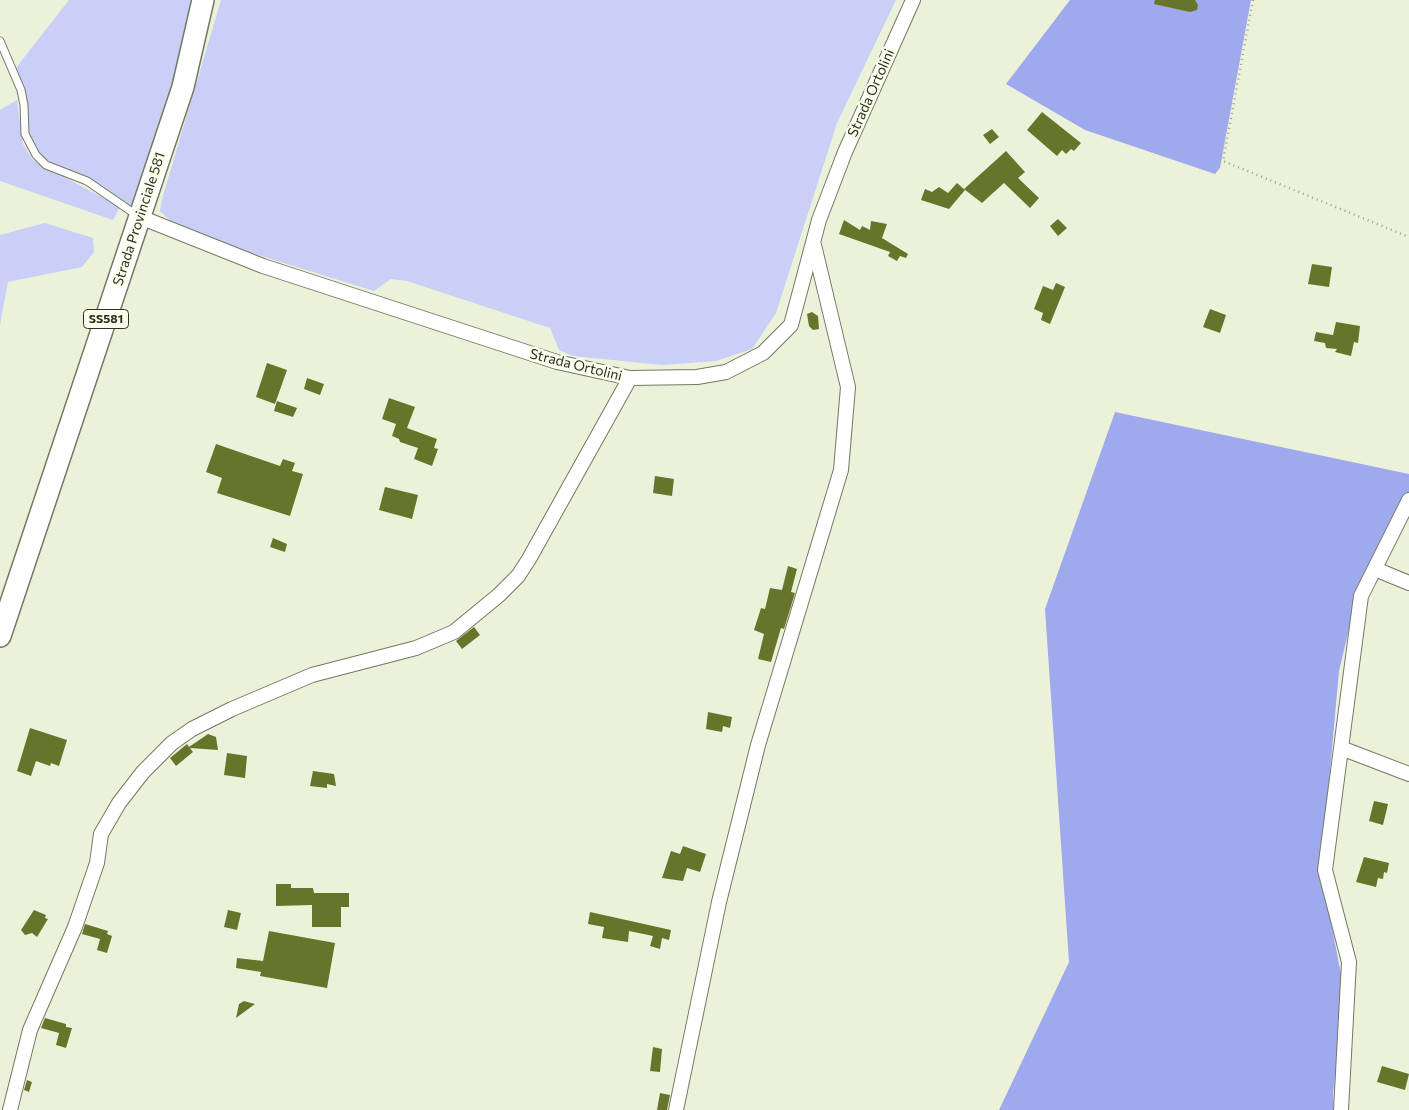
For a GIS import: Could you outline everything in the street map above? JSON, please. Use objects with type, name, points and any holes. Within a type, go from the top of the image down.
[{"type":"main road","name":"Strada Provinciale 581","points":[[0,636],[183,87],[203,0]]},
{"type":"street","name":"Strada Ortolini","points":[[140,218],[263,266],[556,362],[630,378],[712,375],[741,366],[763,353],[791,325],[819,220],[845,152],[913,0]]},
{"type":"street","points":[[676,1110],[719,902],[758,745],[841,470],[848,387],[814,242]]},
{"type":"street","points":[[10,1110],[30,1030],[75,927],[97,863],[101,834],[118,803],[143,772],[179,738],[232,709],[312,675],[436,642],[475,616],[500,596],[518,576],[529,559],[630,378]]},
{"type":"street","points":[[1341,1110],[1349,962],[1325,870],[1361,596],[1409,500]]},
{"type":"street","points":[[1375,569],[1409,583]]},
{"type":"street","points":[[1341,748],[1409,774]]},
{"type":"lane","points":[[0,41],[21,90],[24,106],[25,134],[36,155],[46,165],[87,181],[140,218]]},
{"type":"path","points":[[1253,0],[1223,161],[1409,237]]},
{"type":"shaded area","points":[[69,0],[201,0],[135,211],[40,156],[28,140],[15,69]]},
{"type":"shaded area","points":[[221,0],[896,0],[837,123],[776,313],[752,349],[716,361],[662,365],[573,356],[559,350],[550,328],[407,281],[391,279],[374,291],[242,250],[173,223],[160,211],[162,199]]},
{"type":"shaded area","points":[[1070,0],[1251,0],[1220,168],[1215,174],[1085,130],[1006,84]]},
{"type":"shaded area","points":[[17,100],[23,144],[33,160],[120,207],[113,220],[0,181],[0,110]]},
{"type":"shaded area","points":[[45,223],[93,238],[94,252],[82,267],[8,282],[0,325],[0,235]]},
{"type":"shaded area","points":[[1115,412],[1409,474],[1409,495],[1358,591],[1339,671],[1321,871],[1345,995],[1333,1093],[1334,1110],[999,1110],[1069,962],[1045,609]]},
{"type":"building","points":[[1155,0],[1195,0],[1198,5],[1197,10],[1190,12],[1154,4]]},
{"type":"building","points":[[1042,112],[1081,143],[1074,151],[1071,149],[1066,154],[1062,150],[1057,156],[1027,130]]},
{"type":"building","points":[[992,129],[999,137],[990,144],[983,135]]},
{"type":"building","points":[[1006,151],[1025,172],[1018,178],[1039,198],[1030,208],[1004,183],[982,203],[964,189]]},
{"type":"building","points":[[957,183],[965,190],[949,209],[921,200],[925,189],[932,192],[939,187],[948,193]]},
{"type":"building","points":[[1058,219],[1067,228],[1058,236],[1050,226]]},
{"type":"building","points":[[844,220],[860,230],[862,226],[870,230],[871,221],[887,224],[882,238],[908,254],[906,258],[900,256],[897,261],[888,256],[890,252],[839,234]]},
{"type":"building","points":[[1312,264],[1332,267],[1329,287],[1308,284]]},
{"type":"building","points":[[1056,283],[1065,287],[1050,324],[1041,320],[1043,313],[1034,309],[1043,286],[1053,290]]},
{"type":"building","points":[[1210,309],[1226,315],[1220,333],[1203,327]]},
{"type":"building","points":[[812,312],[818,316],[819,329],[813,330],[809,326],[807,314]]},
{"type":"building","points":[[1336,322],[1360,326],[1358,343],[1354,342],[1351,356],[1335,352],[1337,349],[1326,348],[1325,343],[1314,341],[1316,332],[1333,335]]},
{"type":"building","points":[[267,363],[287,370],[275,404],[256,397]]},
{"type":"building","points":[[307,378],[324,384],[320,395],[304,389]]},
{"type":"building","points":[[389,398],[415,407],[407,428],[437,439],[434,448],[438,449],[432,466],[414,459],[418,448],[400,442],[399,439],[392,436],[396,424],[382,419]]},
{"type":"building","points":[[277,401],[297,408],[293,417],[274,411]]},
{"type":"building","points":[[216,444],[280,466],[283,459],[295,463],[292,471],[303,474],[290,516],[217,493],[222,478],[206,472]]},
{"type":"building","points":[[655,476],[674,479],[672,496],[653,493]]},
{"type":"building","points":[[385,487],[418,495],[412,519],[379,510]]},
{"type":"building","points":[[273,538],[287,544],[285,552],[270,547]]},
{"type":"building","points":[[788,566],[797,569],[791,592],[795,593],[784,629],[781,628],[771,662],[758,659],[764,634],[754,630],[761,608],[765,609],[770,588],[782,590]]},
{"type":"building","points":[[474,627],[480,635],[462,649],[456,641]]},
{"type":"building","points":[[708,712],[732,717],[730,728],[723,726],[722,732],[706,729]]},
{"type":"building","points":[[30,728],[67,740],[59,766],[51,763],[50,766],[36,761],[31,776],[17,771]]},
{"type":"building","points":[[208,734],[216,737],[218,750],[190,748],[193,752],[176,766],[170,758],[187,744],[189,747]]},
{"type":"building","points":[[227,753],[247,756],[245,778],[224,775]]},
{"type":"building","points":[[313,771],[334,774],[336,786],[327,784],[327,788],[310,786]]},
{"type":"building","points":[[1374,801],[1388,804],[1383,825],[1369,821]]},
{"type":"building","points":[[683,846],[706,854],[700,872],[687,868],[683,881],[662,878],[671,851],[680,854]]},
{"type":"building","points":[[1364,857],[1389,863],[1387,873],[1384,872],[1383,879],[1378,878],[1376,887],[1356,882]]},
{"type":"building","points":[[276,884],[291,884],[291,888],[313,888],[314,893],[349,893],[349,907],[341,907],[341,927],[312,927],[312,905],[276,906]]},
{"type":"building","points":[[34,910],[46,915],[45,918],[48,919],[37,937],[32,933],[25,935],[21,930]]},
{"type":"building","points":[[228,910],[241,913],[237,930],[224,927]]},
{"type":"building","points":[[590,912],[671,930],[669,940],[662,938],[660,949],[650,946],[653,936],[629,931],[628,942],[602,938],[604,927],[588,924]]},
{"type":"building","points":[[85,924],[108,931],[107,934],[112,936],[107,953],[97,950],[100,939],[82,934]]},
{"type":"building","points":[[269,931],[335,943],[327,988],[260,976],[261,972],[236,968],[237,958],[263,961]]},
{"type":"building","points":[[244,1001],[255,1004],[236,1018],[239,1004]]},
{"type":"building","points":[[45,1018],[66,1024],[66,1027],[72,1028],[66,1048],[56,1045],[59,1033],[41,1028]]},
{"type":"building","points":[[653,1047],[662,1049],[660,1072],[650,1071]]},
{"type":"building","points":[[1382,1066],[1409,1074],[1405,1090],[1377,1082]]},
{"type":"building","points":[[27,1080],[32,1082],[29,1092],[24,1090]]},
{"type":"building","points":[[660,1093],[670,1095],[667,1110],[657,1110]]}]
